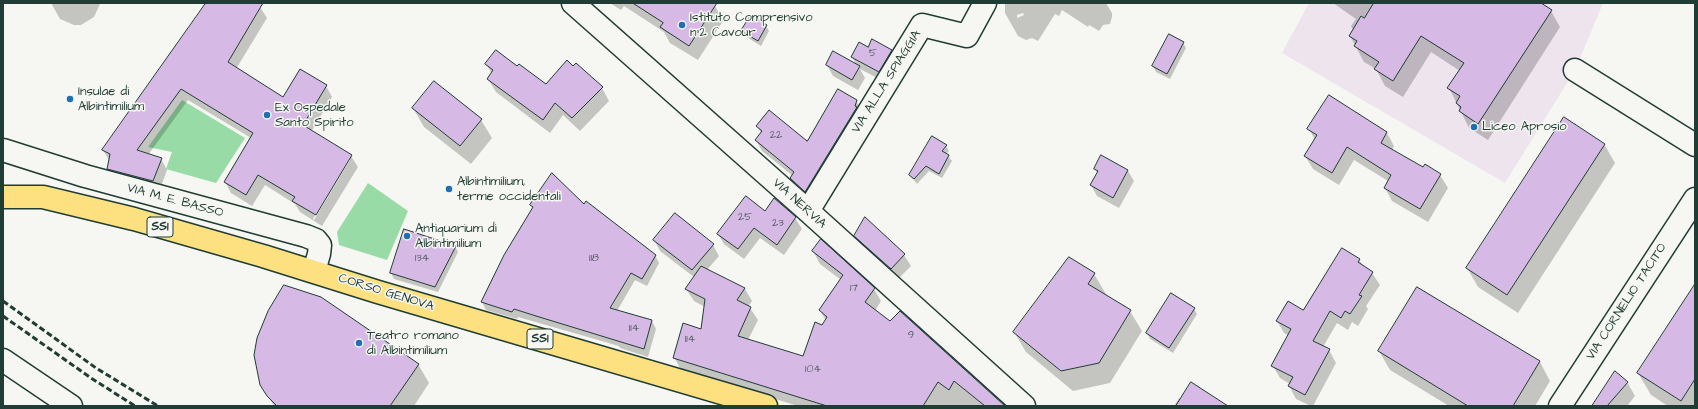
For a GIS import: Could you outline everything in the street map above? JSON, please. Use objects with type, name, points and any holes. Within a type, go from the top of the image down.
[{"type":"main road","name":"CORSO GENOVA","points":[[3,197],[43,197],[134,219],[314,271],[378,292],[766,406]]},
{"type":"street","name":"VIA NERVIA","points":[[573,3],[808,211],[1024,406]]},
{"type":"street","name":"VIA ALLA SPIAGGIA","points":[[808,211],[922,25],[966,36],[985,3]]},
{"type":"street","points":[[1575,70],[1695,145]]},
{"type":"street","name":"VIA M. E. BASSO","points":[[3,150],[85,176],[311,238],[316,240],[320,245],[314,271]]},
{"type":"street","name":"VIA CORNELIO TACITO","points":[[1560,406],[1695,199]]},
{"type":"street","points":[[3,360],[71,406]]},
{"type":"shaded area","name":"Liceo Aprosio","points":[[1309,3],[1603,3],[1575,70],[1505,183],[1282,53]]},
{"type":"green space","points":[[182,100],[245,138],[216,183],[166,169],[172,152],[148,147]]},
{"type":"green space","points":[[368,183],[408,211],[387,260],[339,245],[337,232]]},
{"type":"building","name":"Ex Ospedale Santo Spirito","points":[[206,3],[263,3],[228,62],[283,97],[300,69],[327,85],[303,125],[352,155],[316,215],[292,201],[295,197],[258,175],[246,195],[224,182],[253,133],[181,89],[137,150],[162,158],[153,181],[107,169],[110,154],[102,150]]},
{"type":"building","name":"Istituto Comprensivo n°2 Cavour","points":[[633,3],[717,3],[689,46],[660,27],[663,23]]},
{"type":"building","points":[[1374,3],[1541,3],[1552,10],[1478,124],[1459,111],[1461,107],[1456,103],[1460,96],[1447,88],[1464,63],[1421,36],[1393,81],[1374,69],[1379,62],[1354,46],[1357,41],[1349,36],[1361,16],[1364,18]]},
{"type":"building","points":[[751,15],[767,25],[758,41],[741,31]]},
{"type":"building","points":[[1169,34],[1184,42],[1167,74],[1152,66]]},
{"type":"building","points":[[872,39],[892,50],[879,72],[851,57],[859,42],[868,47]]},
{"type":"building","points":[[496,50],[517,66],[519,64],[546,84],[567,60],[573,66],[576,63],[603,87],[572,118],[555,103],[543,120],[487,79],[493,70],[485,64]]},
{"type":"building","points":[[833,51],[860,66],[852,80],[826,65]]},
{"type":"building","points":[[434,81],[482,119],[460,146],[412,108]]},
{"type":"building","points":[[838,89],[857,100],[855,106],[857,107],[805,192],[790,178],[794,172],[755,140],[762,131],[756,126],[769,110],[807,141]]},
{"type":"building","points":[[1329,95],[1387,132],[1381,143],[1423,167],[1425,164],[1441,174],[1420,209],[1384,188],[1391,175],[1347,147],[1332,173],[1304,156],[1317,135],[1307,129]]},
{"type":"building","points":[[1564,117],[1605,144],[1507,295],[1466,268]]},
{"type":"building","points":[[932,136],[947,145],[942,151],[949,155],[939,174],[926,166],[914,179],[909,175]]},
{"type":"building","points":[[1101,155],[1128,170],[1113,198],[1090,185],[1098,171],[1094,169]]},
{"type":"building","points":[[552,173],[584,204],[586,201],[656,255],[642,279],[631,273],[610,308],[652,320],[644,349],[514,309],[512,312],[481,302],[504,255],[533,207],[530,205]]},
{"type":"building","points":[[746,196],[765,211],[774,198],[796,217],[777,245],[754,228],[738,249],[717,234]]},
{"type":"building","points":[[675,213],[714,244],[692,270],[653,240]]},
{"type":"building","points":[[865,217],[905,254],[891,269],[854,236]]},
{"type":"building","points":[[404,229],[456,246],[435,287],[390,273]]},
{"type":"building","points":[[821,239],[875,288],[865,302],[890,321],[900,311],[1005,406],[985,406],[954,381],[949,390],[938,382],[923,406],[827,406],[673,358],[683,323],[701,329],[705,299],[685,289],[701,266],[745,288],[737,300],[751,307],[738,336],[803,356],[815,322],[822,325],[827,317],[819,310],[843,275],[812,251]]},
{"type":"building","points":[[1342,248],[1360,259],[1358,262],[1373,272],[1359,295],[1362,296],[1350,314],[1345,311],[1341,318],[1330,311],[1313,341],[1330,349],[1305,395],[1288,386],[1293,377],[1271,366],[1291,329],[1276,321],[1288,301],[1303,310]]},
{"type":"building","points":[[1069,257],[1095,273],[1088,284],[1131,310],[1099,363],[1061,371],[1013,332]]},
{"type":"building","points":[[1695,284],[1695,379],[1681,401],[1637,373]]},
{"type":"building","name":"Teatro romano di Albintimilium","points":[[284,285],[321,297],[419,364],[390,406],[277,406],[267,396],[260,385],[254,355],[257,338],[268,311]]},
{"type":"building","points":[[1417,287],[1540,361],[1513,406],[1468,406],[1378,351]]},
{"type":"building","points":[[1171,293],[1195,308],[1169,348],[1146,333]]},
{"type":"building","points":[[1615,371],[1628,382],[1607,406],[1592,406]]},
{"type":"building","points":[[1191,382],[1228,406],[1176,406]]},
{"type":"railway","points":[[3,301],[96,368],[158,406]]},
{"type":"railway","points":[[3,316],[91,378],[135,406]]},
{"type":"place","name":"Istituto Comprensivo n°2 Cavour","points":[[682,25]]},
{"type":"place","name":"Insulae di Albintimilium","points":[[70,99]]},
{"type":"place","name":"Ex Ospedale Santo Spirito","points":[[267,115]]},
{"type":"place","name":"Liceo Aprosio","points":[[1474,127]]},
{"type":"place","name":"Albintimilium, terme occidentali","points":[[449,189]]},
{"type":"place","name":"Antiquarium di Albintimilium","points":[[407,236]]},
{"type":"place","name":"Teatro romano di Albintimilium","points":[[359,343]]}]
